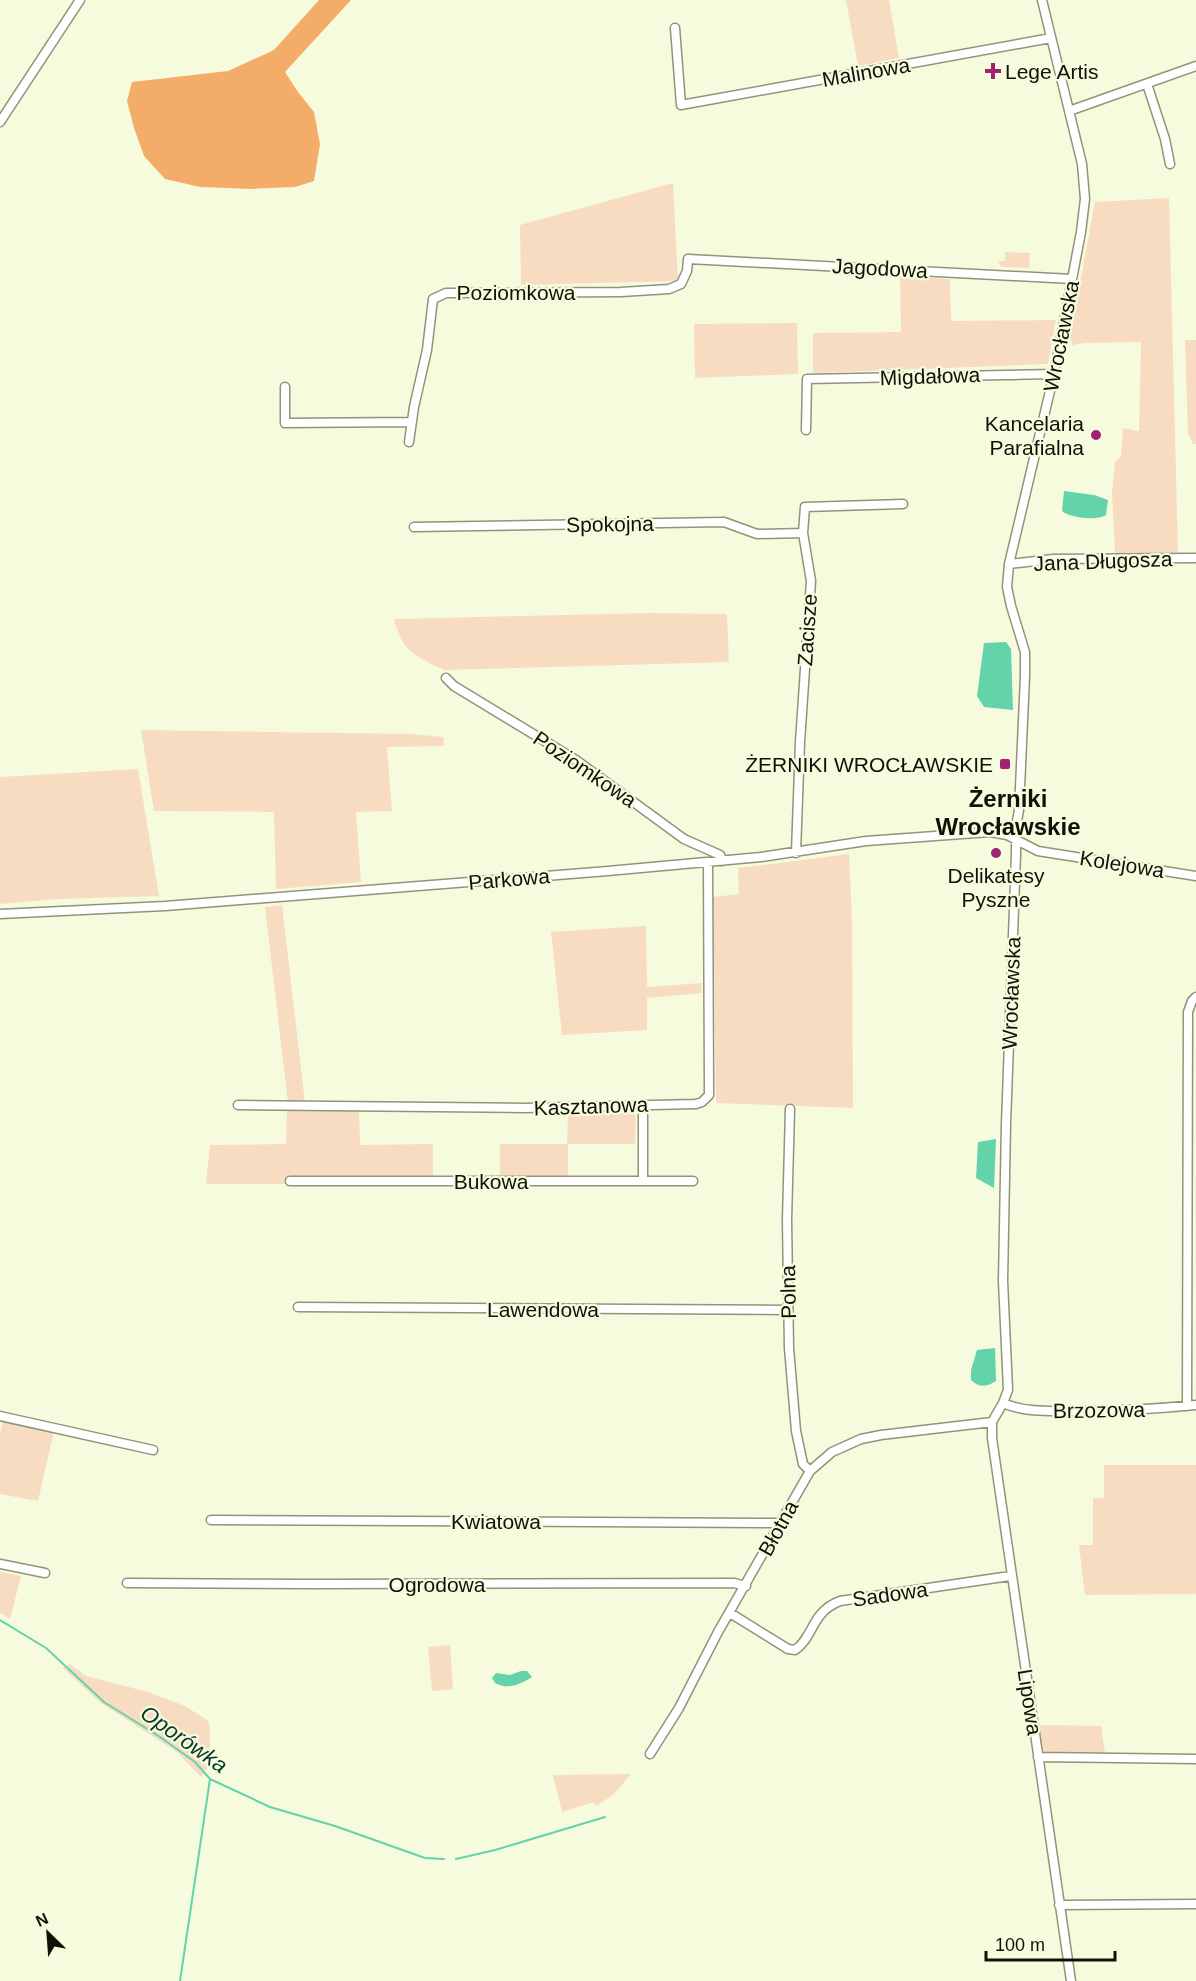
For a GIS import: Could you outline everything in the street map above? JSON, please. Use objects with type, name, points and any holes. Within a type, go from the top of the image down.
[{"type":"street","points":[[0,122],[80,0]]},
{"type":"street","name":"Wrocławska","points":[[992,1422],[1008,1390],[1003,1281],[1016,827],[1019,810],[1026,676],[1024,652],[1007,587],[1010,564],[1054,374],[1081,232],[1085,199],[1082,164],[1042,0]]},
{"type":"street","name":"Malinowa","points":[[675,28],[681,105],[1052,38]]},
{"type":"street","points":[[1069,111],[1196,66]]},
{"type":"street","points":[[1147,84],[1165,139],[1170,164]]},
{"type":"street","name":"Jagodowa","points":[[688,259],[1072,279]]},
{"type":"street","name":"Poziomkowa","points":[[409,442],[433,300],[438,296],[446,293],[669,289],[681,285],[687,271],[688,259]]},
{"type":"street","name":"Migdałowa","points":[[806,430],[807,380],[1054,374]]},
{"type":"street","points":[[285,387],[285,423],[412,422]]},
{"type":"street","name":"Zacisze","points":[[796,853],[800,742],[811,581],[803,533],[805,507],[903,504]]},
{"type":"street","name":"Spokojna","points":[[414,527],[724,522],[757,534],[803,533]]},
{"type":"street","name":"Jana Długosza","points":[[1010,564],[1053,559],[1196,558]]},
{"type":"street","name":"Poziomkowa","points":[[446,678],[454,686],[576,760],[684,839],[720,855],[722,861]]},
{"type":"street","name":"Parkowa","points":[[0,914],[175,905],[722,861],[796,853],[866,841],[990,832],[997,832],[1016,840]]},
{"type":"street","name":"Kolejowa","points":[[1016,840],[1038,851],[1196,876]]},
{"type":"street","name":"Kasztanowa","points":[[238,1105],[523,1108],[702,1102],[709,1095],[708,862]]},
{"type":"street","points":[[1191,1406],[1188,1012],[1196,997]]},
{"type":"street","points":[[643,1104],[643,1181]]},
{"type":"street","name":"Polna","points":[[790,1109],[787,1220],[792,1399],[803,1464],[810,1471]]},
{"type":"street","name":"Bukowa","points":[[290,1181],[693,1181]]},
{"type":"street","name":"Lawendowa","points":[[298,1307],[788,1310]]},
{"type":"street","name":"Brzozowa","points":[[1003,1403],[1024,1410],[1059,1412],[1191,1406]]},
{"type":"street","points":[[0,1416],[153,1450]]},
{"type":"street","name":"Błotna","points":[[650,1754],[679,1708],[810,1471],[832,1452],[861,1439],[992,1422]]},
{"type":"street","name":"Lipowa","points":[[992,1422],[994,1460],[1010,1576],[1071,1981]]},
{"type":"street","name":"Kwiatowa","points":[[211,1520],[780,1523]]},
{"type":"street","points":[[0,1564],[45,1573]]},
{"type":"street","name":"Sadowa","points":[[730,1613],[788,1649],[795,1650],[801,1646],[813,1624],[829,1605],[840,1601],[1010,1576]]},
{"type":"street","name":"Ogrodowa","points":[[127,1582],[734,1583],[746,1586]]},
{"type":"street","points":[[1038,1757],[1196,1760]]},
{"type":"street","points":[[1059,1905],[1196,1905]]},
{"type":"shaded area","points":[[319,0],[351,0],[285,72],[314,112],[320,144],[314,181],[295,187],[251,189],[200,187],[165,179],[144,156],[134,128],[127,101],[132,82],[228,71],[274,50]]},
{"type":"shaded area","points":[[846,0],[889,0],[899,58],[858,66]]},
{"type":"shaded area","points":[[673,183],[678,281],[521,285],[520,225]]},
{"type":"shaded area","points":[[1169,198],[1178,553],[1115,553],[1112,493],[1115,462],[1121,456],[1123,428],[1139,431],[1141,342],[1072,345],[1070,337],[1095,202]]},
{"type":"shaded area","points":[[1005,252],[1030,253],[1029,268],[1001,267],[998,261],[1005,261]]},
{"type":"shaded area","points":[[900,276],[950,279],[951,321],[1056,320],[1048,364],[813,373],[813,333],[901,332]]},
{"type":"shaded area","points":[[797,323],[798,374],[695,378],[694,324]]},
{"type":"shaded area","points":[[1185,340],[1196,340],[1196,444],[1193,444],[1188,433]]},
{"type":"shaded area","points":[[1064,491],[1094,495],[1108,500],[1106,515],[1090,518],[1077,517],[1062,511]]},
{"type":"shaded area","points":[[650,613],[727,614],[729,662],[444,670],[411,652],[401,639],[394,619]]},
{"type":"shaded area","points":[[1006,642],[1011,649],[1013,710],[984,707],[977,696],[984,643]]},
{"type":"shaded area","points":[[141,730],[411,734],[443,737],[444,746],[387,747],[392,811],[356,812],[361,882],[276,889],[274,812],[154,811]]},
{"type":"shaded area","points":[[138,769],[159,896],[59,899],[0,904],[0,777]]},
{"type":"shaded area","points":[[849,854],[852,921],[853,1108],[716,1103],[713,897],[739,894],[738,868]]},
{"type":"shaded area","points":[[282,905],[305,1103],[288,1103],[265,907]]},
{"type":"shaded area","points":[[646,926],[647,987],[702,983],[701,993],[647,998],[647,1030],[562,1035],[551,932]]},
{"type":"shaded area","points":[[287,1109],[359,1110],[360,1145],[433,1144],[433,1177],[287,1177],[286,1184],[206,1184],[210,1145],[286,1144]]},
{"type":"shaded area","points":[[629,1110],[636,1116],[635,1144],[568,1144],[568,1178],[500,1177],[500,1144],[567,1144],[568,1111]]},
{"type":"shaded area","points":[[996,1139],[994,1188],[976,1178],[978,1142]]},
{"type":"shaded area","points":[[995,1348],[996,1381],[986,1385],[977,1384],[971,1380],[971,1370],[977,1350]]},
{"type":"shaded area","points":[[3,1421],[54,1431],[38,1501],[0,1494],[0,1434]]},
{"type":"shaded area","points":[[1104,1465],[1196,1465],[1196,1594],[1085,1595],[1079,1545],[1093,1545],[1093,1498],[1104,1498]]},
{"type":"shaded area","points":[[0,1572],[21,1576],[10,1619],[0,1613]]},
{"type":"shaded area","points":[[450,1645],[453,1689],[432,1691],[428,1647]]},
{"type":"shaded area","points":[[70,1664],[86,1676],[148,1692],[185,1706],[207,1720],[210,1727],[210,1759],[201,1777],[177,1752],[101,1703],[63,1668]]},
{"type":"shaded area","points":[[527,1671],[532,1677],[509,1686],[495,1683],[492,1678],[496,1673],[510,1675]]},
{"type":"shaded area","points":[[1038,1725],[1101,1726],[1105,1753],[1042,1752]]},
{"type":"shaded area","points":[[631,1774],[613,1795],[596,1806],[594,1802],[562,1812],[553,1775]]},
{"type":"waterway","name":"Oporówka","points":[[0,1620],[46,1648],[104,1702],[195,1762],[210,1779],[270,1807],[335,1826],[425,1858],[444,1859]]},
{"type":"waterway","points":[[180,1981],[210,1779]]},
{"type":"waterway","name":"Oporówka","points":[[456,1859],[495,1850],[605,1817]]},
{"type":"place","name":"Lege Artis","points":[[993,71]]},
{"type":"place","name":"Kancelaria Parafialna","points":[[1096,435]]},
{"type":"place","name":"ŻERNIKI WROCŁAWSKIE","points":[[1005,764]]},
{"type":"place","name":"Delikatesy Pyszne","points":[[996,853]]},
{"type":"district","name":"Żerniki Wrocławskie","points":[[1008,812]]}]
